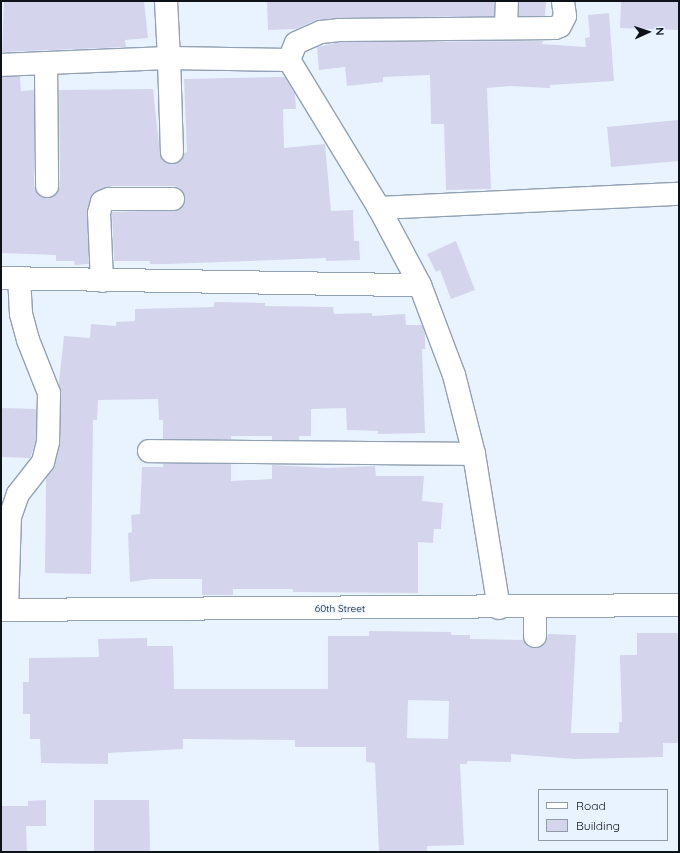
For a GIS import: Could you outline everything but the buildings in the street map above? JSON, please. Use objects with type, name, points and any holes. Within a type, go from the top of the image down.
[{"type":"street","points":[[166,1],[172,152]]},
{"type":"street","points":[[506,27],[507,1]]},
{"type":"street","points":[[289,60],[296,43],[321,32],[506,27],[555,28],[560,26],[565,16],[563,1]]},
{"type":"street","points":[[1,65],[169,58],[289,60]]},
{"type":"street","points":[[289,60],[379,208],[420,285],[454,375],[474,454],[499,608]]},
{"type":"street","points":[[46,63],[47,186]]},
{"type":"street","points":[[379,208],[679,194]]},
{"type":"street","points":[[102,281],[99,213],[102,202],[109,199],[173,199]]},
{"type":"street","points":[[4,610],[10,517],[18,494],[43,462],[48,442],[49,393],[28,340],[10,278],[102,281],[420,285]]},
{"type":"street","points":[[149,451],[474,454]]},
{"type":"street","name":"60th Street","points":[[4,610],[535,608],[679,605]]},
{"type":"street","points":[[535,608],[535,636]]}]
